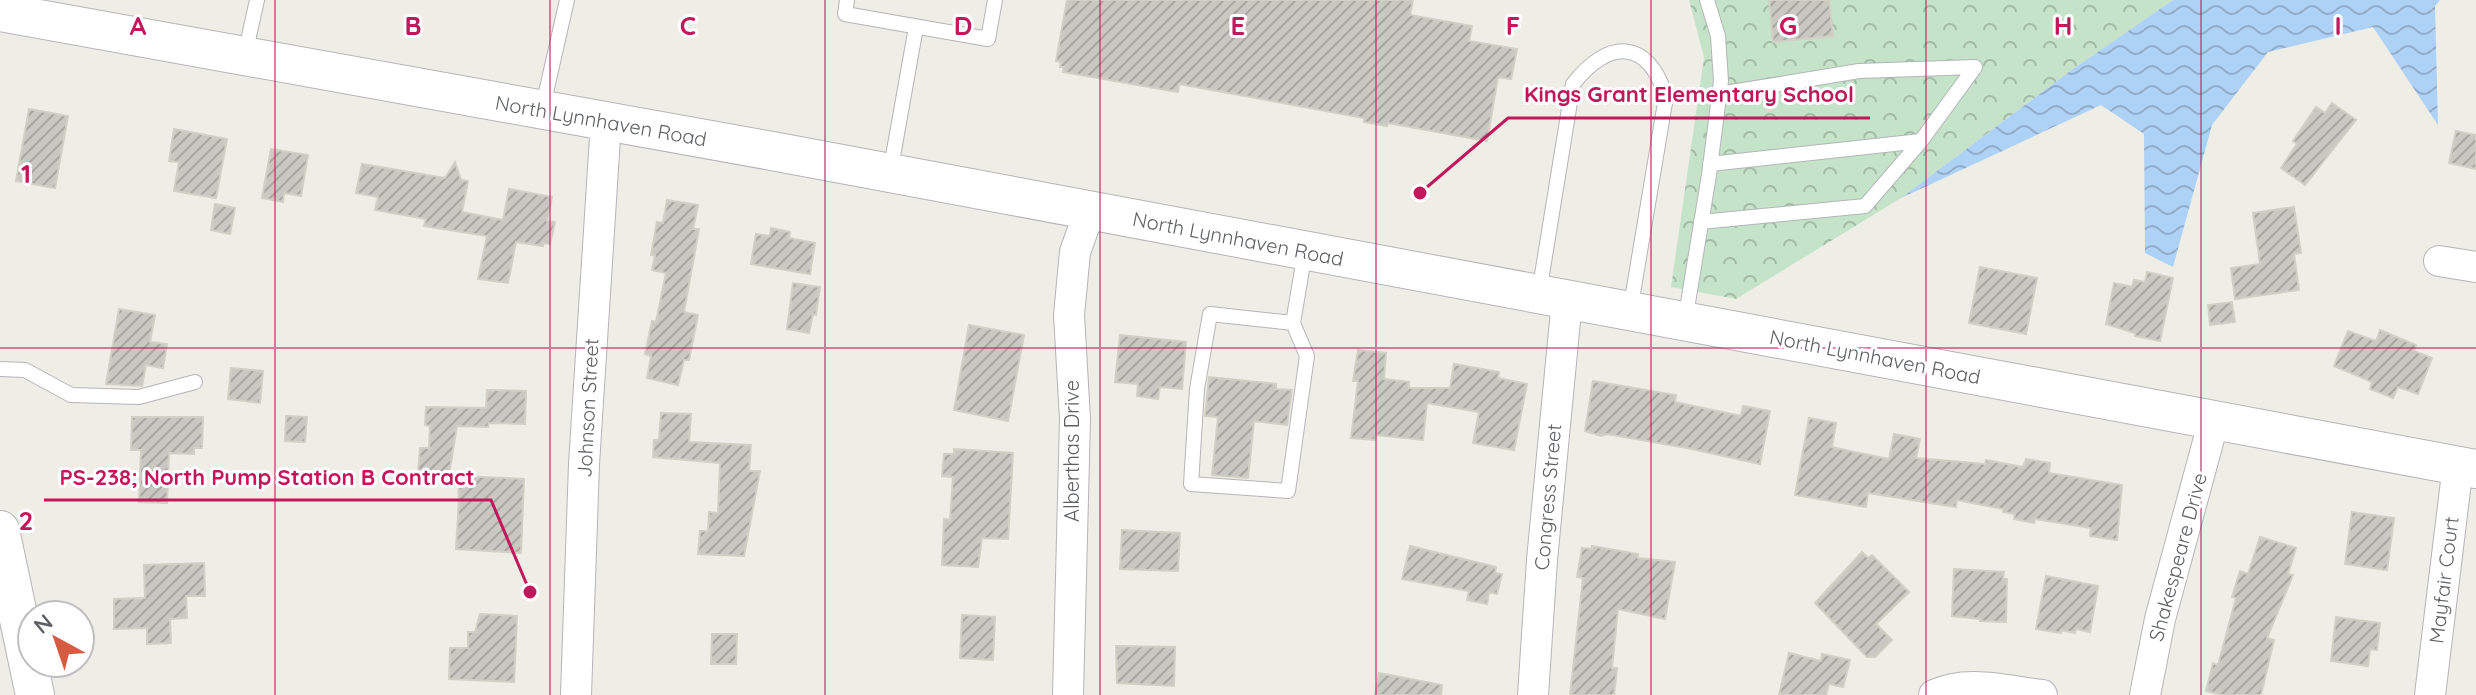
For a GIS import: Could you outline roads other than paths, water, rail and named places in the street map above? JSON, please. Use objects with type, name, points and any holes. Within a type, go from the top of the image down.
[{"type":"street","points":[[53,0],[91,28]]},
{"type":"street","name":"North Lynnhaven Road","points":[[0,12],[890,173],[2467,467]]},
{"type":"street","name":"Johnson Street","points":[[576,695],[584,464],[606,122]]},
{"type":"street","name":"Alberthas Drive","points":[[1068,695],[1075,419],[1069,315],[1075,252],[1090,210]]},
{"type":"street","points":[[2439,261],[2476,267]]},
{"type":"street","name":"Congress Street","points":[[1533,695],[1553,297]]},
{"type":"street","name":"Shakespeare Drive","points":[[2145,695],[2160,619],[2214,420]]},
{"type":"street","name":"Mayfair Court","points":[[2430,695],[2467,467]]},
{"type":"street","points":[[0,530],[35,695]]},
{"type":"street","points":[[1934,695],[1946,689],[1968,686],[2042,695]]},
{"type":"lane","points":[[245,55],[257,0]]},
{"type":"lane","points":[[847,0],[845,14],[988,39],[995,0]]},
{"type":"lane","points":[[1685,322],[1721,81],[1718,36],[1707,0]]},
{"type":"lane","points":[[542,110],[564,1]]},
{"type":"lane","points":[[890,173],[916,27]]},
{"type":"lane","points":[[1553,297],[1573,84],[1596,61],[1615,52],[1631,51],[1647,60],[1660,77],[1666,97],[1630,312]]},
{"type":"lane","points":[[1701,222],[1865,206],[1921,141],[1975,67],[1859,71],[1719,94]]},
{"type":"lane","points":[[1710,164],[1921,141]]},
{"type":"lane","points":[[1293,323],[1210,314],[1197,389],[1191,484],[1288,491],[1307,356],[1293,323],[1305,252]]},
{"type":"lane","points":[[0,369],[25,370],[71,395],[139,397],[195,382]]},
{"type":"water","points":[[2173,0],[2440,0],[2435,6],[2438,125],[2373,27],[2268,52],[2212,125],[2173,267],[2145,253],[2144,134],[2101,105],[1901,198],[2073,69]]},
{"type":"place","name":"Kings Grant Elementary School","points":[[1420,193]]},
{"type":"place","name":"PS-238; North Pump Station B Contract","points":[[530,592]]}]
